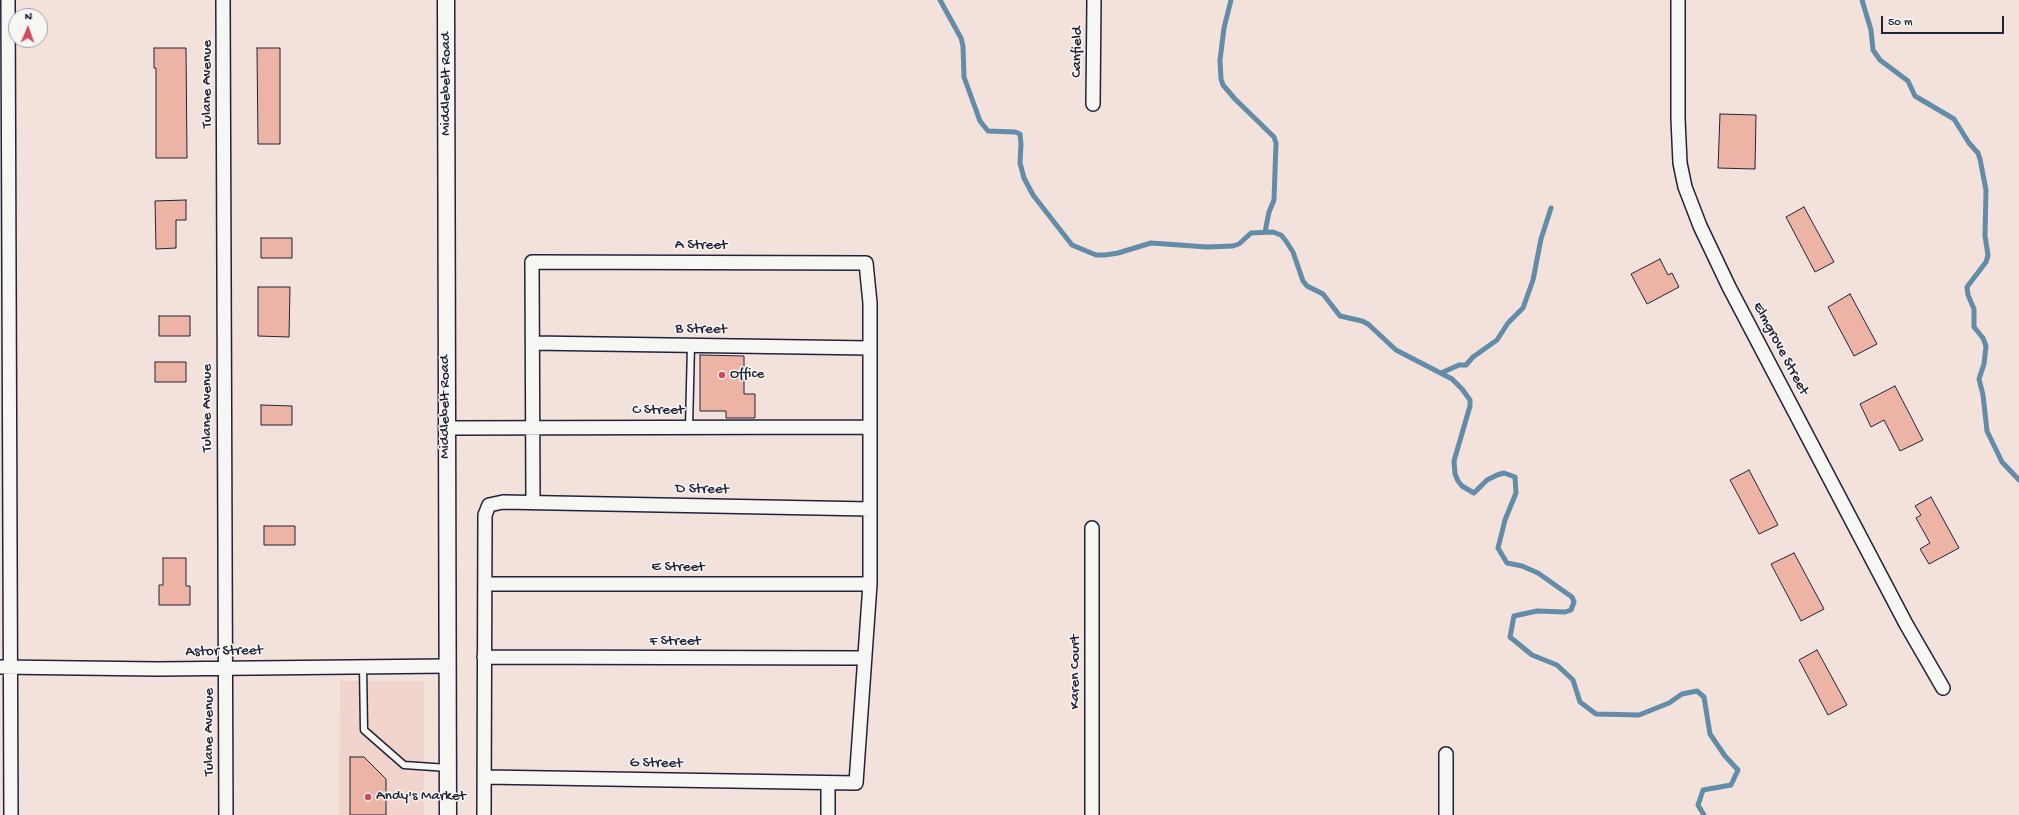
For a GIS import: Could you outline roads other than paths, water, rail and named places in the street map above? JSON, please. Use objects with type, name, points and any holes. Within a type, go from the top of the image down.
[{"type":"street","points":[[8,0],[5,666],[11,815]]},
{"type":"street","name":"Tulane Avenue","points":[[223,0],[226,815]]},
{"type":"street","name":"Middlebelt Road","points":[[446,0],[448,815]]},
{"type":"street","name":"Canfield","points":[[1093,104],[1094,0]]},
{"type":"street","name":"Elmgrove Street","points":[[1678,0],[1678,119],[1680,163],[1685,187],[1700,226],[1729,287],[1906,624],[1943,688]]},
{"type":"street","name":"A Street","points":[[533,503],[532,262],[866,263],[870,303],[870,348]]},
{"type":"street","name":"B Street","points":[[533,343],[870,348]]},
{"type":"street","points":[[864,658],[870,584],[870,348]]},
{"type":"street","name":"C Street","points":[[446,428],[689,426],[869,427]]},
{"type":"street","name":"D Street","points":[[485,584],[485,515],[489,505],[503,502],[870,509]]},
{"type":"street","name":"Karen Court","points":[[1092,528],[1092,815]]},
{"type":"street","points":[[484,815],[485,584]]},
{"type":"street","name":"E Street","points":[[485,584],[870,584]]},
{"type":"street","name":"F Street","points":[[484,657],[864,658]]},
{"type":"street","name":"G Street","points":[[484,778],[828,783],[856,782],[864,658]]},
{"type":"street","name":"Astor Street","points":[[5,666],[158,669],[225,667],[448,666]]},
{"type":"street","points":[[1446,754],[1446,815]]},
{"type":"street","points":[[828,783],[828,815]]},
{"type":"lane","points":[[689,426],[691,345]]},
{"type":"lane","points":[[363,666],[364,730],[404,765],[448,768]]},
{"type":"waterway","points":[[940,0],[961,38],[963,46],[964,77],[980,121],[988,131],[1015,132],[1020,134],[1020,163],[1024,178],[1033,195],[1072,245],[1096,255],[1105,255],[1118,253],[1151,243],[1207,247],[1233,246],[1239,244],[1251,233],[1273,232],[1281,235],[1293,252],[1303,281],[1307,286],[1323,294],[1340,316],[1362,321],[1368,324],[1396,350],[1452,379],[1462,389],[1470,400],[1470,406],[1454,461],[1455,474],[1458,481],[1462,486],[1474,493],[1487,480],[1497,475],[1504,473],[1515,477],[1516,493],[1505,520],[1498,548],[1507,563],[1522,566],[1538,573],[1572,597],[1574,602],[1571,610],[1565,612],[1537,611],[1514,616],[1510,637],[1532,655],[1557,665],[1573,680],[1580,702],[1596,714],[1639,715],[1669,703],[1682,694],[1697,691],[1704,697],[1710,734],[1725,756],[1738,770],[1731,785],[1703,790],[1698,805],[1704,815]]},
{"type":"waterway","points":[[1231,0],[1224,28],[1220,60],[1221,79],[1223,85],[1235,99],[1274,137],[1276,143],[1274,200],[1269,212],[1265,232]]},
{"type":"waterway","points":[[1862,0],[1871,30],[1873,50],[1880,60],[1908,81],[1915,96],[1954,119],[1969,143],[1978,153],[1980,159],[1986,190],[1985,236],[1988,255],[1986,262],[1967,287],[1968,295],[1974,309],[1974,327],[1983,338],[1986,346],[1984,364],[1979,379],[1983,395],[1987,431],[2002,462],[2019,480]]},
{"type":"waterway","points":[[1441,373],[1459,365],[1466,365],[1473,357],[1497,340],[1508,323],[1523,308],[1533,280],[1541,239],[1551,208]]},
{"type":"place","name":"Office","points":[[722,375]]},
{"type":"place","name":"Andy's Market","points":[[368,797]]}]
